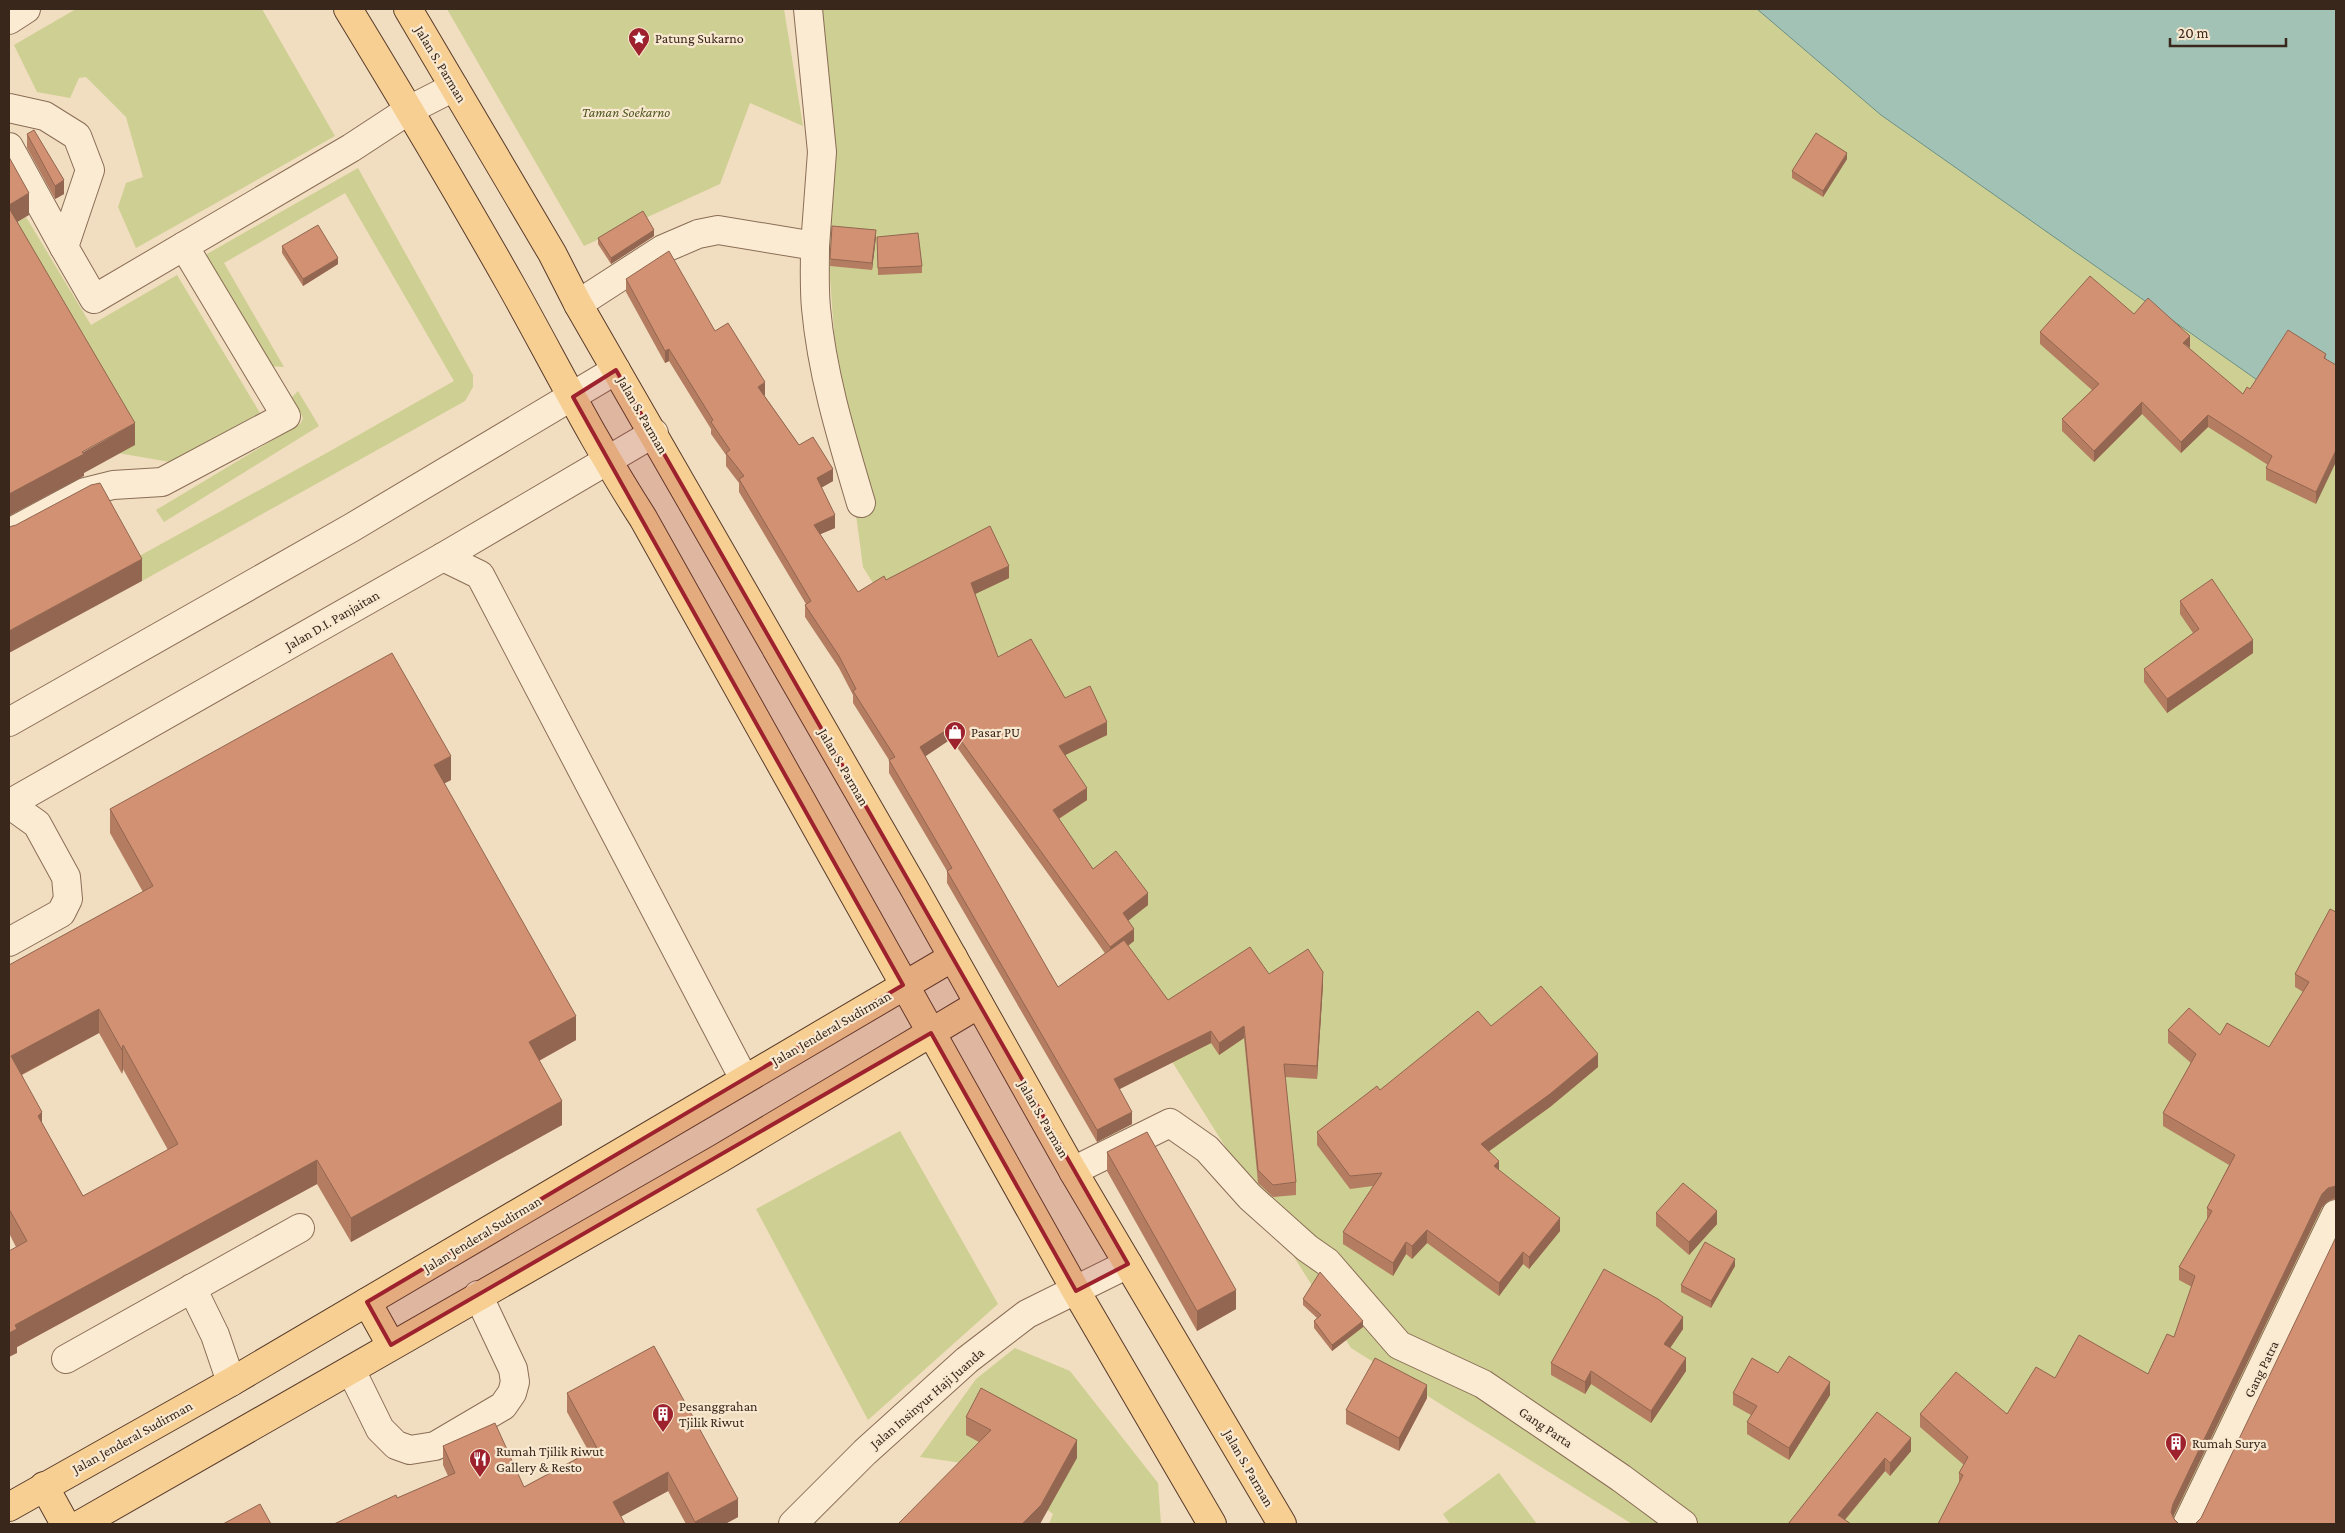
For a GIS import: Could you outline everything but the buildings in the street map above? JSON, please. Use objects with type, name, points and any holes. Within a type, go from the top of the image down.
[{"type":"main road","points":[[348,9],[477,225],[573,397],[606,462],[643,518],[1076,1291],[1212,1524]]},
{"type":"main road","name":"Jalan S. Parman","points":[[408,9],[552,253],[578,304],[1074,1171],[1222,1419],[1282,1524]]},
{"type":"main road","name":"Jalan Jenderal Sudirman","points":[[9,1507],[230,1382],[744,1078],[953,957]]},
{"type":"main road","points":[[81,1524],[719,1158],[979,1004]]},
{"type":"main road","points":[[367,1302],[392,1345]]},
{"type":"main road","points":[[44,1486],[65,1524]]},
{"type":"street","points":[[9,20],[26,9]]},
{"type":"street","points":[[808,9],[822,152],[815,246],[816,306],[822,357],[839,429],[861,503]]},
{"type":"street","points":[[9,147],[94,299],[351,148],[409,110],[454,87]]},
{"type":"street","points":[[9,108],[45,116],[77,136],[90,170],[64,247]]},
{"type":"street","points":[[578,304],[663,249],[698,234],[718,230],[815,246]]},
{"type":"street","points":[[9,534],[85,492],[113,485],[162,482],[286,416],[184,246]]},
{"type":"street","points":[[9,722],[351,528],[616,370]]},
{"type":"street","name":"Jalan D.I. Panjaitan","points":[[9,804],[443,557],[654,434]]},
{"type":"street","points":[[443,557],[480,575],[744,1078]]},
{"type":"street","points":[[9,804],[37,824],[66,877],[68,899],[61,913],[9,942]]},
{"type":"street","name":"Gang Parta","points":[[1074,1171],[1170,1123],[1207,1150],[1250,1197],[1307,1248],[1327,1262],[1399,1345],[1483,1384],[1620,1478],[1683,1524]]},
{"type":"street","name":"Gang Patra","points":[[2187,1524],[2336,1214]]},
{"type":"street","points":[[66,1359],[300,1228]]},
{"type":"street","name":"Jalan Insinyur Haji Juanda","points":[[793,1524],[865,1452],[967,1360],[1027,1314],[1128,1264]]},
{"type":"street","points":[[192,1288],[215,1335],[230,1382]]},
{"type":"street","points":[[351,1370],[380,1429],[396,1445],[410,1450],[435,1446],[503,1406],[512,1393],[515,1382],[513,1369],[478,1295]]},
{"type":"highlighted area","points":[[616,370],[1128,1264],[1076,1291],[931,1033],[391,1345],[367,1302],[903,985],[573,397]]},
{"type":"green space","points":[[76,9],[262,9],[335,136],[136,248],[118,207],[126,183],[143,177],[126,117],[86,77],[79,78],[70,98],[37,92],[14,45]]},
{"type":"green space","name":"Taman Soekarno","points":[[447,9],[784,9],[803,126],[750,103],[720,184],[584,246]]},
{"type":"green space","points":[[810,9],[1757,9],[1881,115],[2304,413],[2336,429],[2336,1524],[1632,1524],[1351,1348],[863,567],[837,372]]},
{"type":"green space","points":[[358,168],[473,375],[473,387],[465,401],[142,581],[132,560],[454,381],[345,193],[224,263],[284,367],[266,366],[207,263],[207,254]]},
{"type":"green space","points":[[26,217],[91,325],[177,275],[260,413],[170,462],[118,453],[9,227]]},
{"type":"green space","points":[[298,391],[319,426],[164,522],[156,510],[301,423],[303,418],[292,397]]},
{"type":"green space","points":[[900,1131],[998,1304],[868,1420],[756,1209]]},
{"type":"green space","points":[[1015,1348],[1070,1371],[1158,1483],[1161,1524],[1049,1524],[1053,1514],[991,1467],[920,1457],[976,1379]]},
{"type":"green space","points":[[1499,1473],[1537,1524],[1450,1524],[1443,1514]]},
{"type":"shaded area","points":[[1757,9],[2336,9],[2336,429],[2304,413],[1881,115]]},
{"type":"place","name":"Patung Sukarno","points":[[639,57]]},
{"type":"place","name":"Pasar PU","points":[[955,751]]},
{"type":"place","name":"Pesanggrahan Tjilik Riwut","points":[[663,1433]]},
{"type":"place","name":"Rumah Surya","points":[[2176,1462]]},
{"type":"place","name":"Rumah Tjilik Riwut Gallery & Resto","points":[[480,1478]]}]
